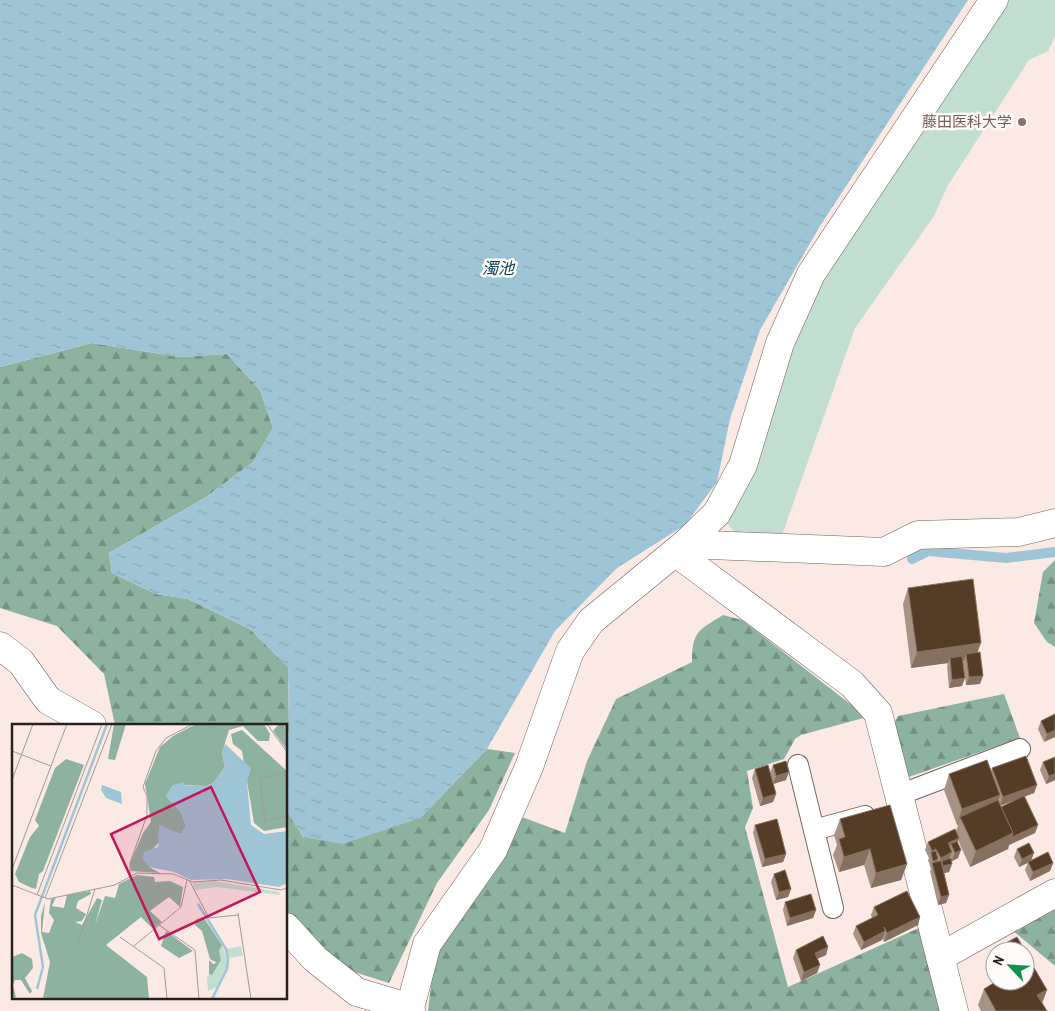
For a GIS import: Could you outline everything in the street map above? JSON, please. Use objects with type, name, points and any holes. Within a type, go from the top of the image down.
[{"type":"street","points":[[288,929],[315,959],[357,992],[410,1009],[428,944],[493,850],[529,767],[570,651],[592,621],[680,548],[717,513],[743,465],[780,343],[811,274],[994,0]]},
{"type":"street","points":[[680,548],[884,552],[918,535],[1019,532],[1055,523]]},
{"type":"street","points":[[680,548],[852,684],[878,713],[954,1011]]},
{"type":"street","points":[[0,646],[21,662],[48,700],[90,724]]},
{"type":"street","points":[[940,957],[1055,893]]},
{"type":"lane","points":[[814,830],[900,801],[1020,749]]},
{"type":"lane","points":[[798,766],[833,908]]},
{"type":"green space","points":[[1006,0],[1055,0],[1055,37],[1048,51],[1029,60],[948,185],[934,216],[855,328],[782,535],[736,534],[726,522],[790,341],[824,267]]},
{"type":"green space","points":[[92,343],[180,357],[227,354],[260,390],[273,428],[252,463],[206,497],[109,553],[112,573],[156,594],[188,599],[250,629],[288,667],[289,730],[288,738],[288,724],[115,724],[104,674],[57,626],[0,608],[0,367]]},
{"type":"green space","points":[[1055,560],[1055,647],[1047,642],[1034,623],[1043,572]]},
{"type":"green space","points":[[723,615],[742,620],[867,717],[801,735],[795,739],[784,759],[747,771],[753,808],[745,827],[788,987],[921,927],[942,1011],[428,1011],[433,969],[440,946],[522,817],[565,833],[587,761],[616,699],[692,662],[693,644],[698,632]]},
{"type":"green space","points":[[1004,694],[1020,738],[903,779],[890,731],[898,716]]},
{"type":"green space","points":[[487,749],[515,753],[489,810],[437,883],[389,983],[316,960],[288,929],[288,812],[303,837],[420,818]]},
{"type":"green space","points":[[1055,905],[1055,966],[1035,949],[1035,941],[1025,941],[1012,930]]},
{"type":"water","name":"濁池","points":[[0,0],[968,0],[820,226],[760,330],[730,419],[717,482],[685,525],[617,568],[555,631],[487,749],[420,818],[343,844],[303,837],[288,812],[288,667],[250,629],[188,599],[156,594],[112,573],[109,553],[206,497],[252,463],[273,428],[260,390],[227,354],[180,357],[92,343],[0,367]]},
{"type":"building","points":[[973,579],[981,643],[917,652],[908,588]]},
{"type":"building","points":[[980,652],[983,676],[969,677],[966,654]]},
{"type":"building","points":[[962,656],[965,678],[952,680],[950,658]]},
{"type":"building","points":[[1055,714],[1055,730],[1047,734],[1041,721]]},
{"type":"building","points":[[1026,756],[1037,785],[1003,797],[992,768]]},
{"type":"building","points":[[1055,757],[1055,774],[1049,776],[1043,762]]},
{"type":"building","points":[[987,760],[1000,795],[962,809],[949,774]]},
{"type":"building","points":[[786,761],[789,772],[776,776],[773,765]]},
{"type":"building","points":[[768,765],[776,794],[763,798],[755,769]]},
{"type":"building","points":[[1024,796],[1038,825],[1012,837],[1013,833],[1001,807]]},
{"type":"building","points":[[998,800],[1013,833],[976,851],[960,817]]},
{"type":"building","points":[[890,805],[907,864],[876,873],[870,849],[844,857],[839,839],[845,837],[840,819]]},
{"type":"building","points":[[777,819],[786,854],[765,859],[755,825]]},
{"type":"building","points":[[955,829],[959,838],[948,843],[952,852],[941,858],[936,849],[932,851],[928,842]]},
{"type":"building","points":[[957,841],[961,850],[955,853],[951,844]]},
{"type":"building","points":[[1029,843],[1034,853],[1022,859],[1017,849]]},
{"type":"building","points":[[936,851],[938,859],[933,861],[931,852]]},
{"type":"building","points":[[1048,852],[1053,863],[1033,872],[1028,862]]},
{"type":"building","points":[[951,858],[952,864],[943,866],[942,861]]},
{"type":"building","points":[[941,861],[949,895],[941,897],[932,863]]},
{"type":"building","points":[[785,870],[791,889],[779,892],[774,874]]},
{"type":"building","points":[[907,891],[920,917],[887,933],[884,927],[885,931],[864,942],[856,926],[878,915],[874,907]]},
{"type":"building","points":[[811,894],[816,910],[790,918],[785,902]]},
{"type":"building","points":[[823,936],[828,947],[815,953],[820,965],[804,972],[796,950]]},
{"type":"building","points":[[1017,937],[1019,941],[1010,941]]},
{"type":"building","points":[[1035,970],[1047,990],[1037,995],[1047,1011],[996,1011],[985,991],[1035,991]]},
{"type":"waterway","points":[[912,559],[928,551],[1006,558],[1055,552]]},
{"type":"place","name":"藤田医科大学","points":[[1022,122]]}]
